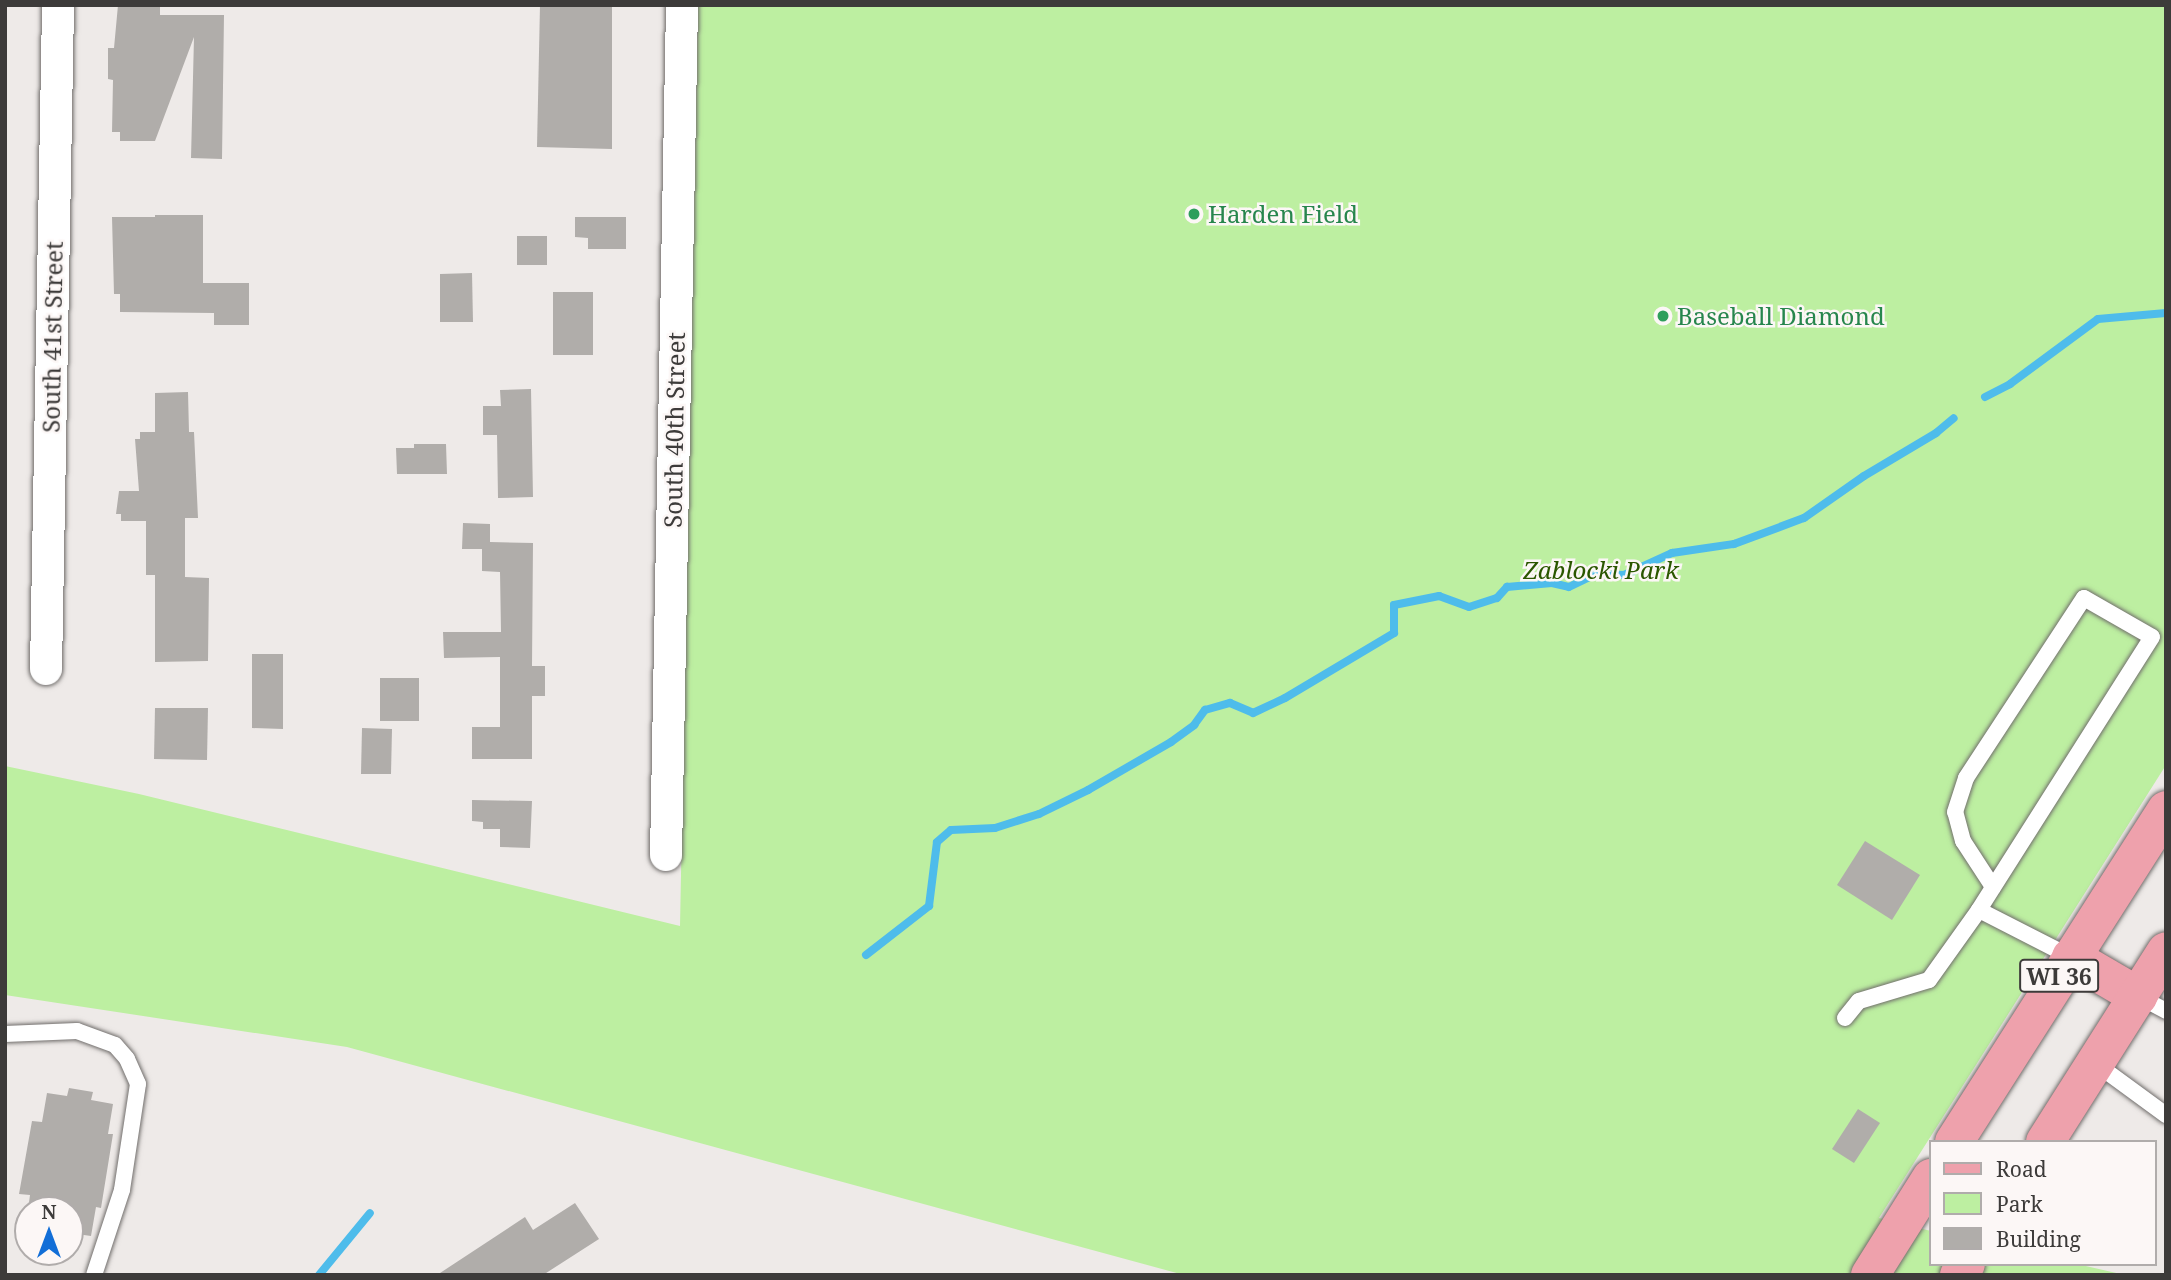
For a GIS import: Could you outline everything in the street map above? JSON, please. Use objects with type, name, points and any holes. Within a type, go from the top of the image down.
[{"type":"main road","name":"WI 36","points":[[1955,1140],[2166,810]]},
{"type":"main road","name":"WI 36","points":[[2046,1140],[2095,1063],[2152,1004],[2166,951]]},
{"type":"main road","points":[[2071,957],[2152,1004]]},
{"type":"main road","points":[[1870,1275],[1930,1180]]},
{"type":"street","name":"South 41st Street","points":[[46,669],[58,5]]},
{"type":"street","name":"South 40th Street","points":[[666,855],[682,5]]},
{"type":"lane","points":[[1846,1018],[1858,1001],[1929,980],[1979,910],[2152,637],[2084,598],[1966,778],[1955,812],[1963,841],[1993,887]]},
{"type":"lane","points":[[1979,910],[2071,957]]},
{"type":"lane","points":[[5,1034],[77,1031],[90,1035],[115,1045],[127,1059],[138,1084],[122,1189],[94,1275]]},
{"type":"lane","points":[[2095,1063],[2166,1115]]},
{"type":"green space","name":"Zablocki Park","points":[[698,5],[2166,5],[2166,765],[1879,1218],[1930,1231],[1930,1266],[2086,1266],[2125,1275],[1184,1275],[347,1047],[5,995],[5,766],[139,794],[680,926]]},
{"type":"building","points":[[118,5],[160,5],[160,15],[224,15],[222,159],[191,158],[194,37],[155,141],[120,141],[120,132],[112,132],[113,80],[108,79],[108,48],[114,48]]},
{"type":"building","points":[[540,5],[612,5],[612,149],[537,147]]},
{"type":"building","points":[[203,215],[203,283],[249,283],[249,325],[214,325],[214,313],[120,312],[120,294],[114,294],[112,217]]},
{"type":"building","points":[[575,217],[626,217],[626,249],[588,249],[588,238],[575,237]]},
{"type":"building","points":[[517,236],[547,236],[547,265],[517,265]]},
{"type":"building","points":[[472,273],[473,322],[440,322],[440,274]]},
{"type":"building","points":[[553,292],[593,292],[593,355],[553,355]]},
{"type":"building","points":[[531,389],[533,497],[498,498],[497,435],[483,435],[483,406],[501,406],[500,390]]},
{"type":"building","points":[[188,392],[189,432],[194,432],[198,518],[185,518],[185,577],[209,578],[208,661],[155,662],[155,575],[146,575],[146,521],[121,521],[121,514],[116,514],[119,491],[139,491],[135,439],[140,439],[140,432],[155,432],[155,393]]},
{"type":"building","points":[[414,444],[446,444],[447,474],[397,474],[396,448],[414,448]]},
{"type":"building","points":[[463,523],[490,524],[490,542],[533,543],[532,666],[545,666],[545,696],[532,696],[532,759],[472,759],[472,727],[500,727],[500,657],[444,658],[443,632],[501,632],[500,572],[482,571],[482,549],[462,549]]},
{"type":"building","points":[[252,654],[283,654],[283,729],[252,728]]},
{"type":"building","points":[[380,678],[419,678],[419,721],[380,721]]},
{"type":"building","points":[[155,708],[208,708],[207,760],[154,759]]},
{"type":"building","points":[[362,728],[392,729],[391,774],[361,774]]},
{"type":"building","points":[[472,800],[532,801],[530,848],[500,847],[500,829],[483,829],[483,822],[472,821]]},
{"type":"building","points":[[1865,841],[1920,875],[1892,920],[1837,885]]},
{"type":"building","points":[[69,1088],[93,1092],[91,1100],[113,1104],[108,1134],[113,1134],[101,1208],[96,1207],[91,1236],[84,1235],[84,1196],[19,1194],[32,1121],[42,1122],[47,1093],[67,1096]]},
{"type":"building","points":[[1858,1109],[1880,1123],[1854,1163],[1832,1149]]},
{"type":"building","points":[[575,1203],[599,1239],[543,1275],[437,1275],[525,1217],[533,1230]]},
{"type":"waterway","points":[[1985,397],[2010,384],[2098,319],[2166,313]]},
{"type":"waterway","points":[[866,955],[929,906],[937,842],[951,830],[995,828],[1039,814],[1088,790],[1171,742],[1194,725],[1205,710],[1230,703],[1253,713],[1285,698],[1394,633],[1394,605],[1439,596],[1469,607],[1497,598],[1507,587],[1552,583],[1569,587],[1596,574],[1624,575],[1672,553],[1734,544],[1804,518],[1864,476],[1936,433],[1954,418]]},
{"type":"waterway","points":[[319,1275],[370,1213]]},
{"type":"place","name":"Harden Field","points":[[1194,214]]},
{"type":"place","name":"Baseball Diamond","points":[[1663,316]]}]
